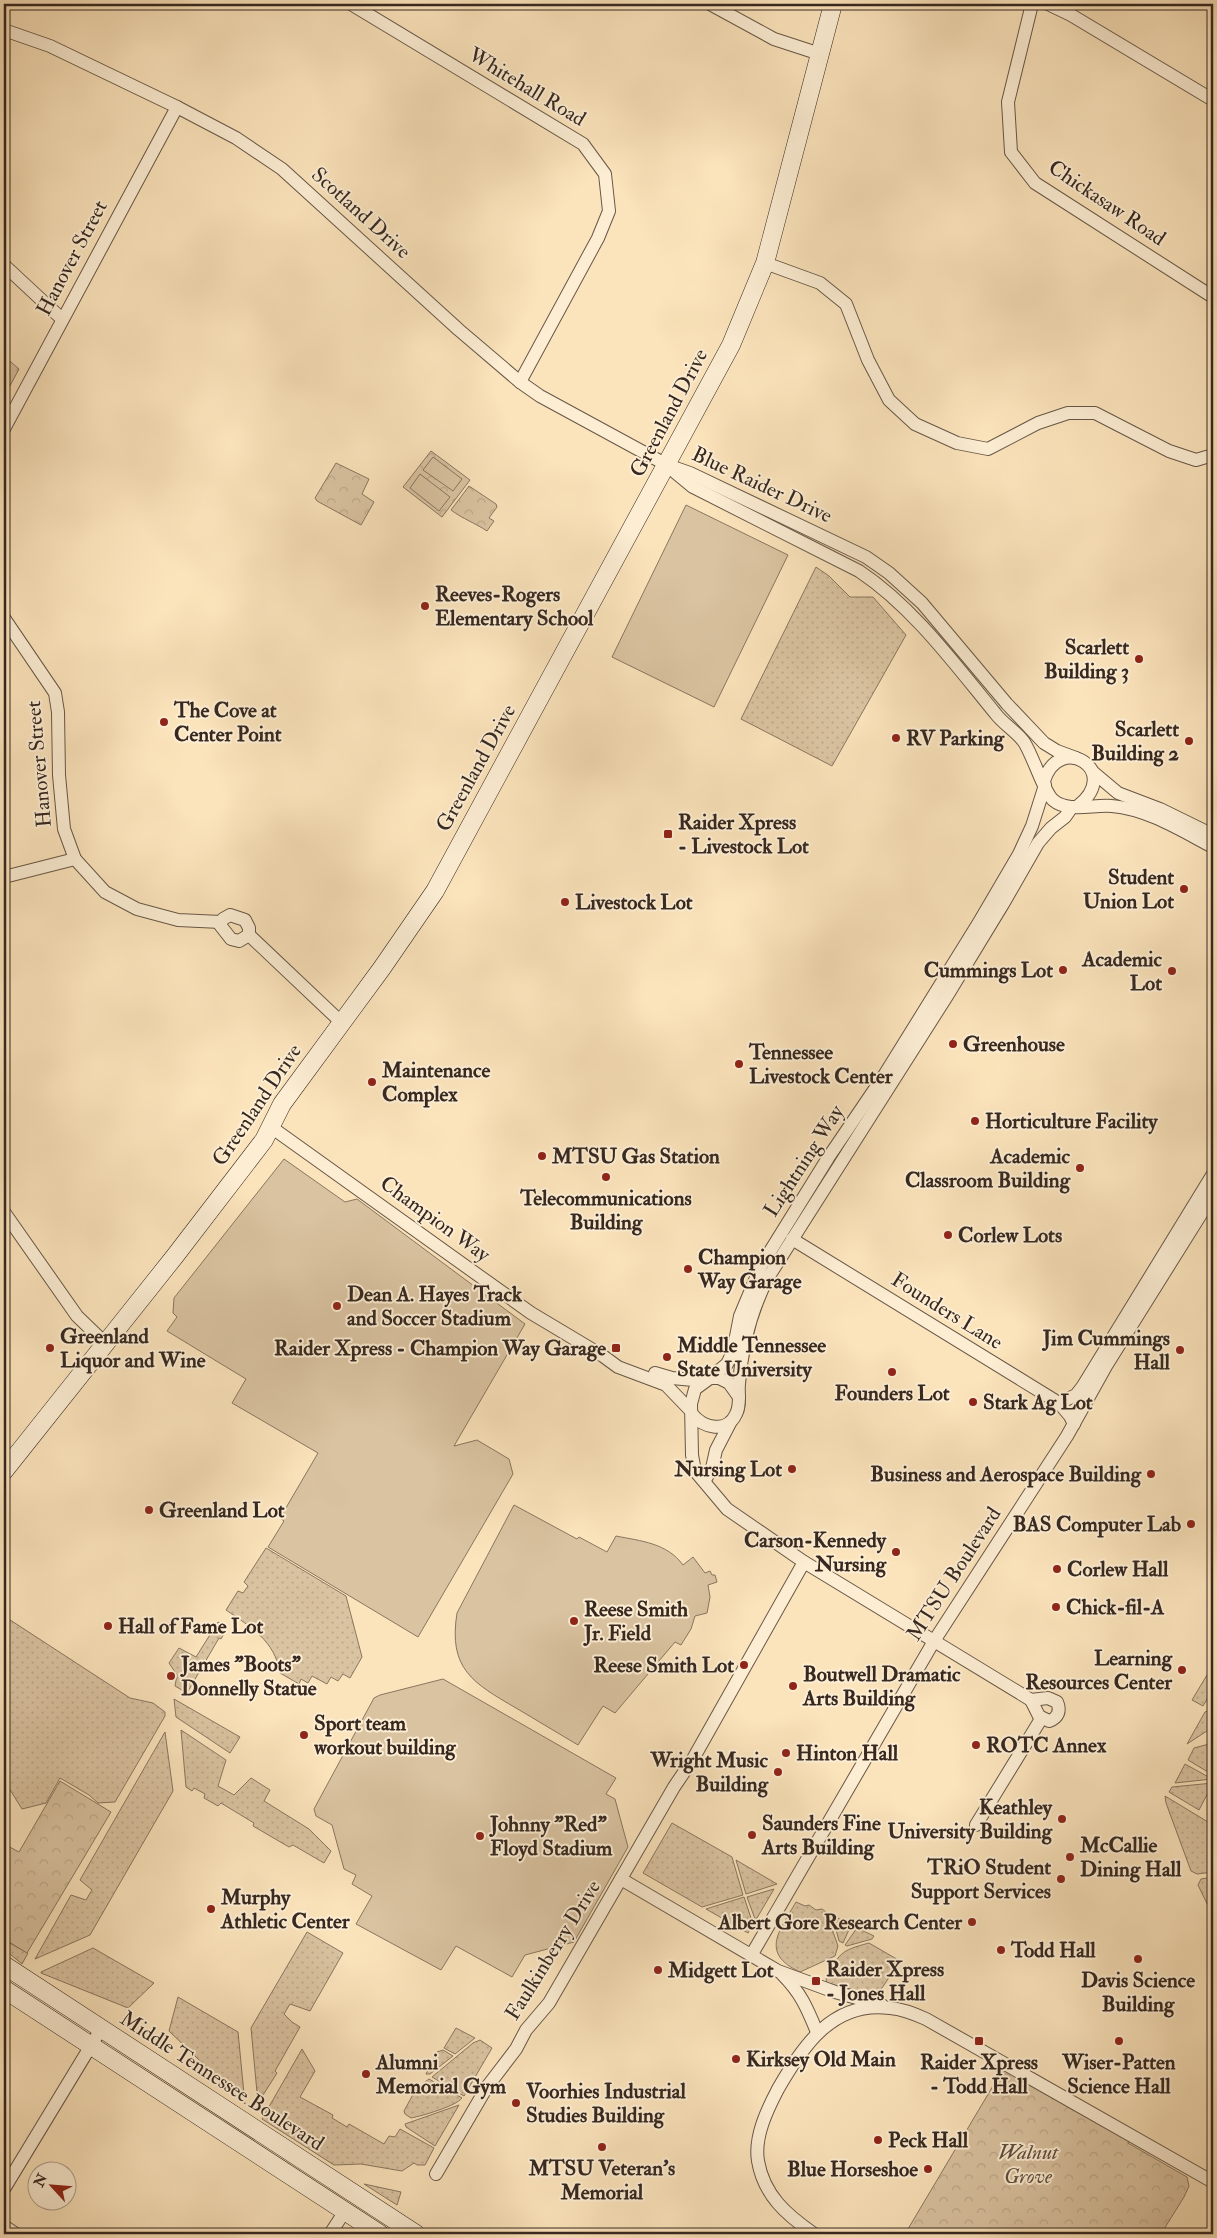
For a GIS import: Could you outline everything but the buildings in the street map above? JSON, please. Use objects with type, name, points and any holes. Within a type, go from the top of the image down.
[{"type":"street","name":"Whitehall Road","points":[[351,4],[583,144],[605,174],[609,211],[598,238],[520,382]]},
{"type":"street","points":[[710,4],[774,39],[820,54]]},
{"type":"street","name":"Greenland Drive","points":[[6,1464],[214,1206],[272,1127],[282,1104],[342,1023],[435,890],[731,345],[764,263],[833,4]]},
{"type":"street","name":"Chickasaw Road","points":[[1032,4],[1008,102],[1011,152],[1035,183],[1213,297]]},
{"type":"street","points":[[1048,4],[1072,15],[1213,100]]},
{"type":"street","name":"Scotland Drive","points":[[4,30],[50,46],[177,107],[236,138],[282,169],[459,330],[520,382],[540,396],[667,465]]},
{"type":"street","name":"Hanover Street","points":[[4,429],[177,107]]},
{"type":"street","points":[[764,263],[820,283],[846,304],[868,360],[888,400],[915,424],[957,443],[988,449],[1038,423],[1068,413],[1095,413],[1169,451],[1196,460],[1213,455]]},
{"type":"street","points":[[4,265],[62,319]]},
{"type":"street","name":"Blue Raider Drive","points":[[667,465],[690,473],[835,541],[866,557],[889,573],[922,603],[1007,704],[1044,743],[1056,751],[1076,758]]},
{"type":"street","name":"Blue Raider Drive","points":[[667,465],[693,487],[859,571],[879,584],[902,604],[998,718],[1023,741],[1044,783]]},
{"type":"street","name":"Hanover Street","points":[[4,618],[55,693],[58,712],[59,775],[64,829],[75,859]]},
{"type":"street","points":[[1213,835],[1118,793],[1084,762],[1076,758],[1061,759],[1052,764],[1044,783],[1052,799],[1061,804],[1111,806],[1130,809],[1187,833],[1213,847]]},
{"type":"street","points":[[1075,806],[1091,794],[1094,786],[1093,772]]},
{"type":"street","name":"Lightning Way","points":[[707,1379],[727,1364],[733,1352],[740,1316],[761,1266],[817,1175],[881,1080],[978,924],[1022,847],[1032,826],[1044,783]]},
{"type":"street","name":"Lightning Way","points":[[739,1397],[743,1353],[753,1312],[764,1284],[942,1004],[1038,843],[1050,828],[1065,817],[1075,806]]},
{"type":"street","points":[[4,877],[75,859],[106,892],[137,909],[178,920],[221,922]]},
{"type":"street","points":[[249,935],[239,942],[231,940],[224,933],[220,925],[223,918],[230,915],[238,916],[245,920],[249,928],[249,935],[342,1023]]},
{"type":"street","name":"Champion Way","points":[[272,1127],[556,1330],[603,1356],[618,1367],[666,1385],[691,1413]]},
{"type":"street","points":[[1059,1404],[1076,1395],[1083,1386],[1213,1174]]},
{"type":"street","name":"MTSU Boulevard","points":[[752,1954],[934,1641],[1074,1424],[1106,1366],[1213,1195]]},
{"type":"street","points":[[4,1212],[77,1316],[104,1343]]},
{"type":"street","name":"Founders Lane","points":[[792,1239],[1059,1404],[1070,1416],[1074,1424]]},
{"type":"street","name":"Champion Way","points":[[603,1356],[620,1359],[670,1378],[707,1379]]},
{"type":"street","points":[[705,1480],[712,1468],[716,1450],[739,1408],[739,1397],[729,1383],[719,1378],[707,1379],[695,1389],[692,1397],[692,1455],[695,1471],[705,1480],[716,1497],[727,1509],[804,1562],[1032,1700],[1041,1719]]},
{"type":"street","points":[[691,1413],[701,1423],[711,1427],[730,1423]]},
{"type":"street","name":"Faulkinberry Drive","points":[[436,2174],[487,2087],[516,2049],[526,2030],[549,2004],[674,1787],[693,1759],[804,1562]]},
{"type":"street","points":[[1032,1700],[1051,1698],[1058,1702],[1060,1710],[1056,1717],[1049,1721],[1041,1719]]},
{"type":"street","points":[[976,1825],[1041,1719]]},
{"type":"street","points":[[621,1879],[752,1954],[778,1971],[794,1986],[804,2000],[817,2032]]},
{"type":"street","name":"Middle Tennessee Boulevard","points":[[4,1965],[416,2234]]},
{"type":"street","points":[[778,1971],[835,1992],[926,2018],[1213,2182]]},
{"type":"street","name":"Middle Tennessee Boulevard","points":[[4,1990],[380,2234]]},
{"type":"street","points":[[814,2234],[788,2216],[777,2205],[762,2177],[758,2161],[760,2132],[772,2100],[791,2066],[817,2032],[856,2011],[889,2007]]},
{"type":"street","points":[[4,2189],[101,2029]]},
{"type":"street","points":[[330,2234],[345,2211]]},
{"type":"street","points":[[4,2226],[16,2234]]},
{"type":"green space","points":[[4,356],[19,369],[4,397]]},
{"type":"green space","points":[[431,451],[470,480],[442,517],[403,487]]},
{"type":"green space","points":[[433,457],[462,479],[453,491],[423,470]]},
{"type":"green space","points":[[336,463],[369,479],[362,494],[374,502],[361,525],[317,501],[315,498]]},
{"type":"green space","points":[[420,474],[450,497],[439,511],[410,488]]},
{"type":"green space","points":[[469,486],[496,504],[497,507],[489,518],[494,521],[487,531],[451,510]]},
{"type":"green space","points":[[686,505],[788,555],[714,707],[612,657]]},
{"type":"green space","points":[[816,567],[829,576],[850,597],[873,597],[906,635],[832,766],[741,719]]},
{"type":"green space","name":"Dean A. Hayes Track and Soccer Stadium","points":[[284,1159],[345,1202],[357,1199],[525,1324],[454,1446],[477,1440],[509,1459],[513,1474],[418,1637],[268,1547],[284,1521],[280,1518],[318,1453],[232,1403],[246,1379],[167,1331],[177,1317],[173,1313],[174,1298]]},
{"type":"green space","name":"Reese Smith Jr. Field","points":[[514,1505],[577,1539],[579,1537],[607,1552],[616,1536],[661,1547],[677,1558],[683,1565],[693,1557],[705,1573],[710,1571],[712,1575],[715,1575],[717,1582],[708,1585],[710,1597],[707,1613],[695,1616],[691,1629],[681,1645],[675,1642],[615,1713],[603,1706],[578,1745],[476,1682],[460,1661],[456,1648],[457,1613]]},
{"type":"green space","points":[[266,1548],[346,1596],[362,1657],[350,1678],[343,1674],[338,1681],[331,1677],[327,1684],[312,1676],[308,1683],[301,1679],[299,1684],[280,1673],[273,1652],[267,1643],[253,1629],[226,1610],[238,1591],[243,1593],[248,1586],[244,1582]]},
{"type":"green space","points":[[4,1616],[130,1698],[153,1703],[165,1712],[165,1716],[115,1802],[98,1803],[89,1795],[60,1778],[46,1803],[22,1809],[4,1780]]},
{"type":"green space","points":[[218,1622],[227,1628],[221,1639],[219,1638],[187,1693],[175,1686],[177,1675],[169,1663],[179,1648],[196,1657]]},
{"type":"green space","points":[[1213,1665],[1213,1689],[1203,1706],[1192,1700]]},
{"type":"green space","name":"Johnny \"Red\" Floyd Stadium","points":[[443,1679],[616,1778],[606,1794],[615,1799],[628,1847],[574,1942],[525,1955],[512,1977],[456,1946],[441,1970],[356,1924],[372,1896],[352,1884],[356,1875],[344,1869],[332,1825],[316,1816],[314,1809],[374,1698]]},
{"type":"green space","points":[[174,1699],[240,1737],[230,1753],[176,1717]]},
{"type":"green space","points":[[1208,1711],[1213,1714],[1213,1727],[1187,1744],[1205,1712]]},
{"type":"green space","points":[[181,1730],[226,1760],[218,1786],[234,1795],[251,1778],[270,1790],[264,1801],[309,1829],[331,1851],[324,1863],[293,1845],[289,1847],[253,1826],[254,1823],[221,1803],[218,1806],[204,1798],[205,1794],[194,1788],[192,1791],[186,1787]]},
{"type":"green space","points":[[165,1732],[173,1791],[90,1935],[35,1959],[71,1895],[86,1900],[92,1890],[80,1880]]},
{"type":"green space","points":[[1213,1743],[1213,1775],[1188,1760],[1194,1748]]},
{"type":"green space","points":[[1185,1764],[1212,1779],[1175,1783]]},
{"type":"green space","points":[[60,1781],[111,1812],[27,1953],[4,1939],[4,1844],[19,1852]]},
{"type":"green space","points":[[1213,1783],[1199,1810],[1169,1792],[1172,1787]]},
{"type":"green space","points":[[1165,1796],[1213,1825],[1213,1872],[1197,1874],[1191,1871]]},
{"type":"green space","points":[[672,1823],[732,1857],[743,1895],[702,1907],[643,1873]]},
{"type":"green space","points":[[736,1860],[777,1884],[746,1894]]},
{"type":"green space","points":[[1213,1877],[1213,1916],[1198,1885],[1201,1879]]},
{"type":"green space","points":[[774,1889],[757,1918],[755,1919],[747,1897]]},
{"type":"green space","points":[[744,1897],[753,1924],[748,1933],[706,1909]]},
{"type":"green space","points":[[796,1902],[805,1906],[809,1905],[816,1910],[822,1909],[826,1912],[838,1946],[835,1956],[800,1972],[787,1965],[776,1949],[779,1931]]},
{"type":"green space","points":[[834,1916],[851,1925],[843,1943],[839,1941]]},
{"type":"green space","points":[[857,1928],[874,1936],[872,1939],[845,1945]]},
{"type":"green space","points":[[307,1932],[343,1953],[310,2011],[290,2004],[284,2014],[300,2027],[275,2071],[277,2073],[258,2103],[251,2028]]},
{"type":"green space","points":[[4,1940],[28,1953],[22,1964],[4,1949]]},
{"type":"green space","points":[[869,1943],[900,1961],[882,1988],[870,1994],[827,1983],[826,1979],[842,1954],[852,1948]]},
{"type":"green space","points":[[93,1948],[154,1983],[128,2008],[41,1973]]},
{"type":"green space","points":[[178,1997],[238,2032],[245,2104],[169,2031]]},
{"type":"green space","points":[[456,2028],[475,2038],[455,2054],[444,2048]]},
{"type":"green space","points":[[480,2040],[492,2048],[464,2096],[432,2077],[473,2043]]},
{"type":"green space","points":[[302,2049],[315,2071],[300,2097],[333,2115],[332,2118],[347,2127],[349,2124],[384,2144],[389,2136],[395,2137],[400,2129],[434,2148],[425,2165],[414,2163],[402,2171],[361,2164],[334,2165],[262,2119]]},
{"type":"green space","points":[[443,2050],[453,2056],[430,2074],[426,2074],[437,2052]]},
{"type":"green space","name":"Walnut Grove","points":[[1003,2069],[1129,2140],[1128,2143],[1187,2177],[1189,2186],[1184,2197],[1161,2234],[905,2234]]},
{"type":"green space","points":[[429,2079],[462,2098],[446,2107],[411,2118],[404,2111],[416,2089]]},
{"type":"green space","points":[[459,2105],[435,2146],[406,2127],[405,2124]]},
{"type":"green space","points":[[364,2184],[401,2192],[397,2205]]},
{"type":"place","name":"Reeves-Rogers Elementary School","points":[[425,606]]},
{"type":"place","name":"Scarlett Building 3","points":[[1139,659]]},
{"type":"place","name":"The Cove at Center Point","points":[[164,722]]},
{"type":"place","name":"RV Parking","points":[[896,738]]},
{"type":"place","name":"Scarlett Building 2","points":[[1189,741]]},
{"type":"place","name":"Raider Xpress - Livestock Lot","points":[[668,834]]},
{"type":"place","name":"Student Union Lot","points":[[1184,889]]},
{"type":"place","name":"Livestock Lot","points":[[565,902]]},
{"type":"place","name":"Cummings Lot","points":[[1063,970]]},
{"type":"place","name":"Academic Lot","points":[[1172,971]]},
{"type":"place","name":"Greenhouse","points":[[953,1044]]},
{"type":"place","name":"Tennessee Livestock Center","points":[[739,1064]]},
{"type":"place","name":"Maintenance Complex","points":[[372,1082]]},
{"type":"place","name":"Horticulture Facility","points":[[975,1121]]},
{"type":"place","name":"MTSU Gas Station","points":[[542,1156]]},
{"type":"place","name":"Academic Classroom Building","points":[[1080,1168]]},
{"type":"place","name":"Telecommunications Building","points":[[606,1177]]},
{"type":"place","name":"Corlew Lots","points":[[948,1235]]},
{"type":"place","name":"Champion Way Garage","points":[[688,1269]]},
{"type":"place","name":"Dean A. Hayes Track and Soccer Stadium","points":[[337,1306]]},
{"type":"place","name":"Greenland Liquor and Wine","points":[[50,1348]]},
{"type":"place","name":"Raider Xpress - Champion Way Garage","points":[[616,1348]]},
{"type":"place","name":"Jim Cummings Hall","points":[[1180,1350]]},
{"type":"place","name":"Middle Tennessee State University","points":[[667,1357]]},
{"type":"place","name":"Founders Lot","points":[[892,1372]]},
{"type":"place","name":"Stark Ag Lot","points":[[973,1402]]},
{"type":"place","name":"Nursing Lot","points":[[792,1469]]},
{"type":"place","name":"Business and Aerospace Building","points":[[1151,1474]]},
{"type":"place","name":"Greenland Lot","points":[[149,1510]]},
{"type":"place","name":"BAS Computer Lab","points":[[1191,1524]]},
{"type":"place","name":"Carson-Kennedy Nursing","points":[[896,1552]]},
{"type":"place","name":"Corlew Hall","points":[[1057,1569]]},
{"type":"place","name":"Chick-fil-A","points":[[1056,1607]]},
{"type":"place","name":"Reese Smith Jr. Field","points":[[574,1621]]},
{"type":"place","name":"Hall of Fame Lot","points":[[108,1626]]},
{"type":"place","name":"Reese Smith Lot","points":[[744,1665]]},
{"type":"place","name":"Learning Resources Center","points":[[1182,1670]]},
{"type":"place","name":"James \"Boots\" Donnelly Statue","points":[[171,1676]]},
{"type":"place","name":"Boutwell Dramatic Arts Building","points":[[793,1686]]},
{"type":"place","name":"Sport team workout building","points":[[304,1735]]},
{"type":"place","name":"ROTC Annex","points":[[976,1745]]},
{"type":"place","name":"Hinton Hall","points":[[786,1753]]},
{"type":"place","name":"Wright Music Building","points":[[778,1772]]},
{"type":"place","name":"Keathley University Building","points":[[1062,1819]]},
{"type":"place","name":"Saunders Fine Arts Building","points":[[752,1835]]},
{"type":"place","name":"Johnny \"Red\" Floyd Stadium","points":[[480,1836]]},
{"type":"place","name":"McCallie Dining Hall","points":[[1070,1857]]},
{"type":"place","name":"TRiO Student Support Services","points":[[1061,1879]]},
{"type":"place","name":"Murphy Athletic Center","points":[[211,1909]]},
{"type":"place","name":"Albert Gore Research Center","points":[[972,1922]]},
{"type":"place","name":"Todd Hall","points":[[1001,1950]]},
{"type":"place","name":"Davis Science Building","points":[[1138,1959]]},
{"type":"place","name":"Midgett Lot","points":[[658,1970]]},
{"type":"place","name":"Raider Xpress - Jones Hall","points":[[816,1981]]},
{"type":"place","name":"Raider Xpress - Todd Hall","points":[[979,2041]]},
{"type":"place","name":"Wiser-Patten Science Hall","points":[[1119,2041]]},
{"type":"place","name":"Kirksey Old Main","points":[[736,2059]]},
{"type":"place","name":"Alumni Memorial Gym","points":[[366,2074]]},
{"type":"place","name":"Voorhies Industrial Studies Building","points":[[516,2103]]},
{"type":"place","name":"Peck Hall","points":[[878,2140]]},
{"type":"place","name":"MTSU Veteran's Memorial","points":[[602,2147]]},
{"type":"place","name":"Blue Horseshoe","points":[[928,2169]]}]
